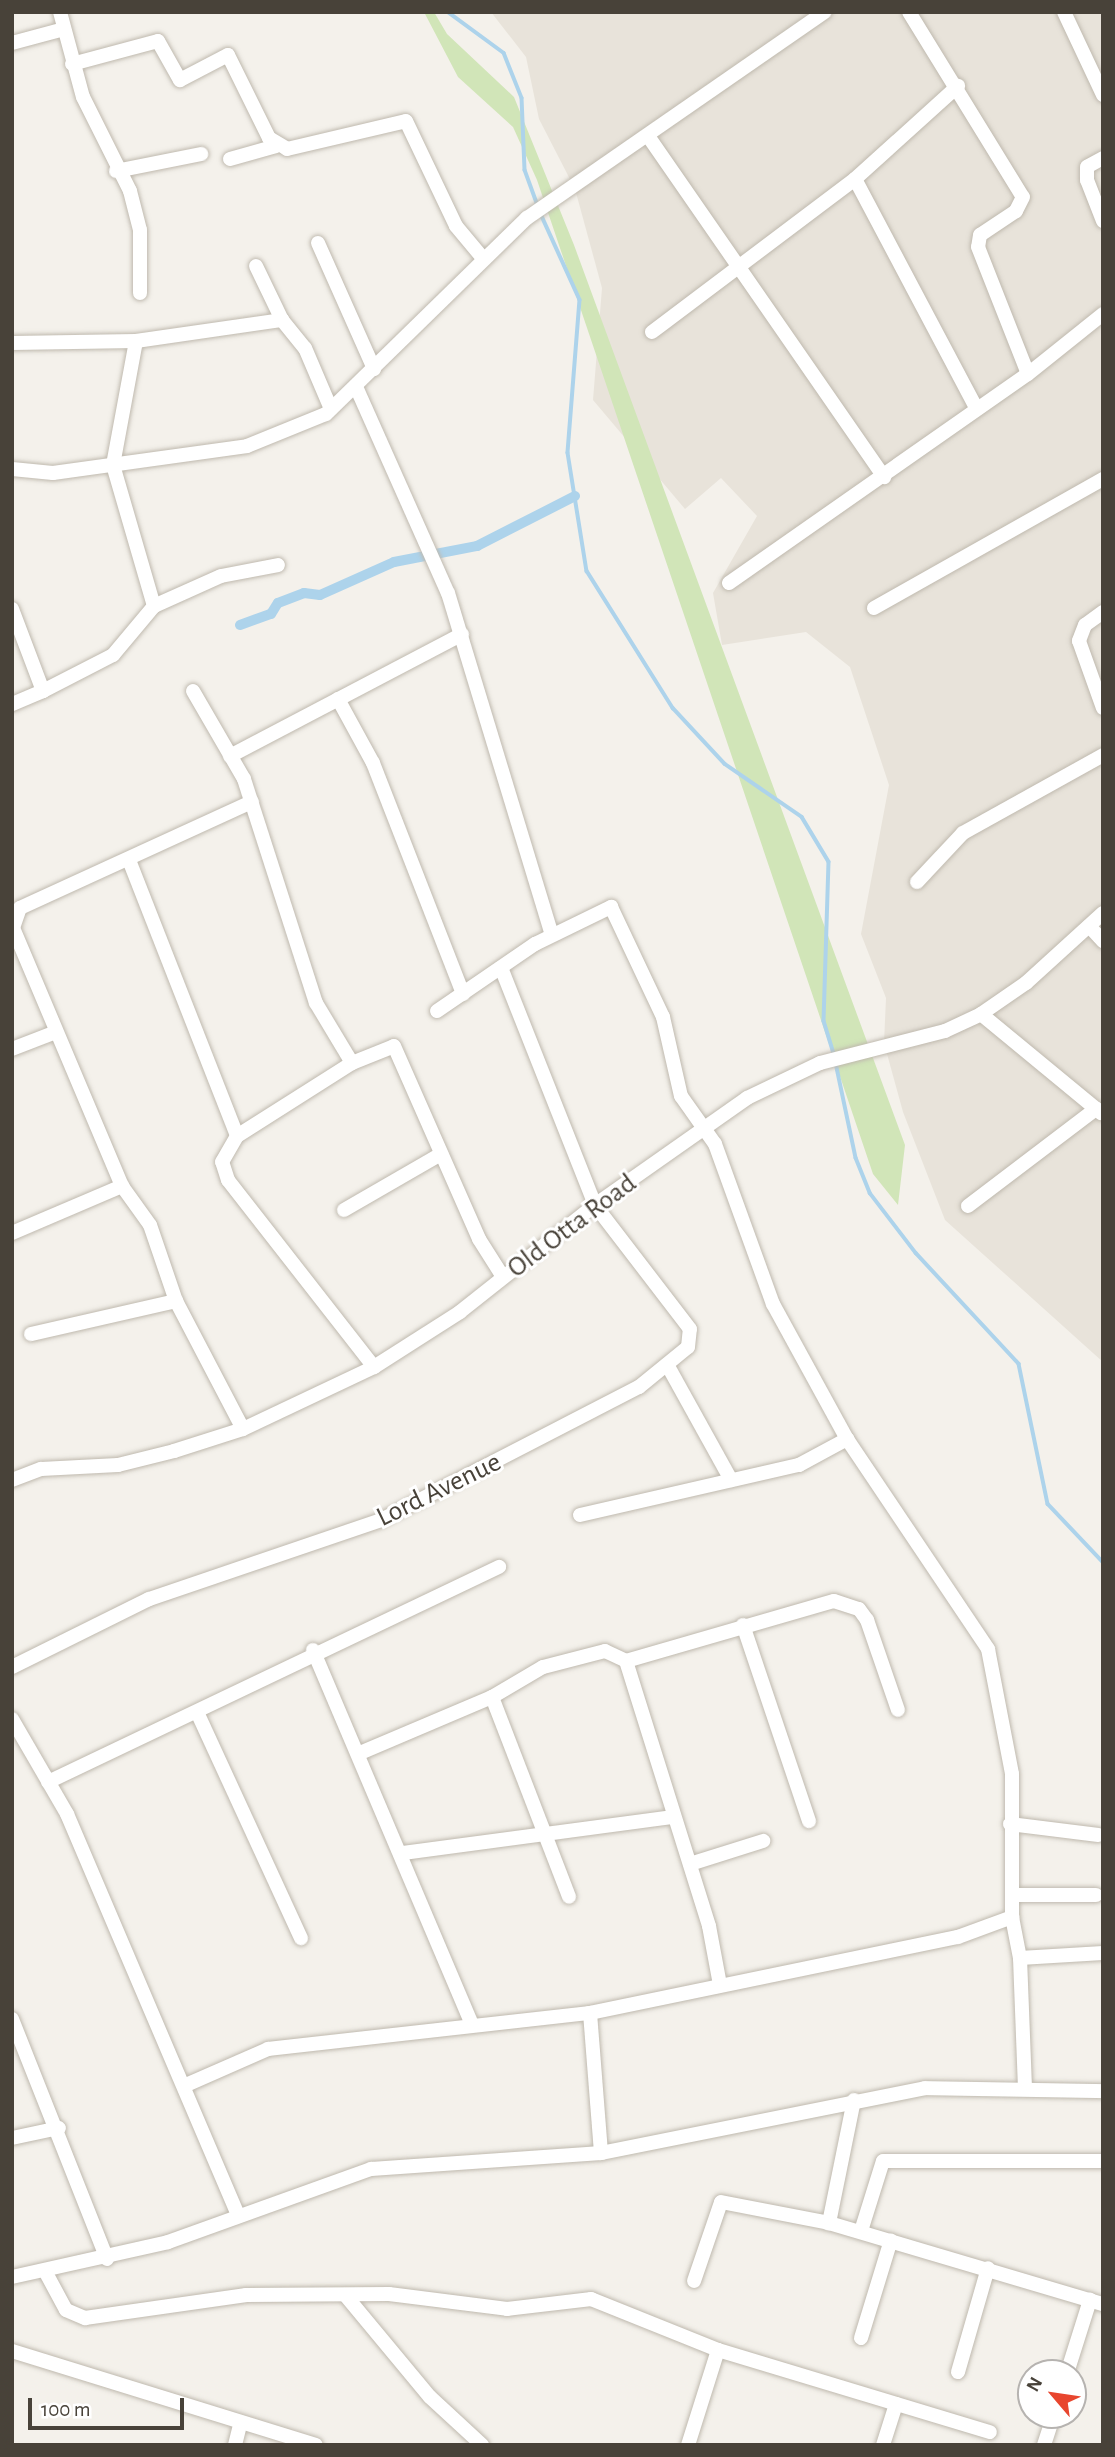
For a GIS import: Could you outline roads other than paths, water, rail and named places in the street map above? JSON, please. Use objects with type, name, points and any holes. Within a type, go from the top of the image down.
[{"type":"street","points":[[60,12],[72,64],[116,171],[130,191],[140,230],[140,293]]},
{"type":"street","points":[[12,469],[53,473],[247,446],[331,409],[358,389],[481,256],[527,218],[554,204],[825,12]]},
{"type":"street","points":[[909,12],[958,86],[1023,197],[1016,211],[980,235],[978,247],[1028,374]]},
{"type":"street","points":[[1064,12],[1103,95]]},
{"type":"street","points":[[12,43],[64,29]]},
{"type":"street","points":[[72,64],[158,41],[180,80],[229,55],[276,146]]},
{"type":"street","points":[[652,332],[855,178],[958,86]]},
{"type":"street","points":[[230,159],[276,146],[304,146],[406,121],[456,226],[481,256]]},
{"type":"street","points":[[648,136],[741,265],[884,477]]},
{"type":"street","points":[[116,171],[201,155]]},
{"type":"street","points":[[1103,158],[1087,167],[1087,180],[1103,221]]},
{"type":"street","points":[[855,178],[975,406]]},
{"type":"street","points":[[318,243],[374,369]]},
{"type":"street","points":[[256,266],[282,320],[305,348],[331,409]]},
{"type":"street","points":[[729,583],[884,477],[975,406],[1028,374],[1103,314]]},
{"type":"street","points":[[12,343],[136,341],[282,320]]},
{"type":"street","points":[[136,341],[113,465],[154,606]]},
{"type":"street","points":[[358,389],[424,540],[461,634],[552,935]]},
{"type":"street","points":[[874,608],[1103,479]]},
{"type":"street","points":[[12,704],[113,655],[154,606],[221,576],[278,565]]},
{"type":"street","points":[[12,609],[43,691]]},
{"type":"street","points":[[1103,612],[1085,625],[1080,641],[1103,708]]},
{"type":"street","points":[[230,756],[461,634]]},
{"type":"street","points":[[193,691],[230,756],[252,802],[316,1003],[352,1063]]},
{"type":"street","points":[[338,699],[373,763],[463,994]]},
{"type":"street","points":[[917,881],[963,832],[1103,755]]},
{"type":"street","points":[[243,1429],[176,1301],[150,1225],[122,1186],[56,1032],[15,918],[20,908],[252,802]]},
{"type":"street","points":[[129,860],[237,1136]]},
{"type":"street","points":[[437,1011],[552,935],[611,907],[663,1017],[675,1077],[702,1131],[715,1144],[773,1304],[848,1439],[988,1649],[1012,1774],[1012,1917],[1020,1958],[1025,2089]]},
{"type":"street","name":"Old Otta Road","points":[[12,1480],[41,1469],[118,1465],[243,1429],[374,1367],[503,1277],[594,1205],[765,1087],[834,1060],[945,1031],[981,1014],[1026,984],[1103,913]]},
{"type":"street","points":[[1089,926],[1103,941]]},
{"type":"street","name":"Lord Avenue","points":[[12,1667],[149,1599],[381,1520],[668,1368],[688,1347],[690,1329],[594,1205],[501,968]]},
{"type":"street","points":[[968,1206],[1099,1112],[981,1014]]},
{"type":"street","points":[[12,1049],[56,1032]]},
{"type":"street","points":[[374,1367],[228,1180],[222,1161],[237,1136],[352,1063],[394,1045],[441,1154],[503,1277]]},
{"type":"street","points":[[344,1210],[441,1154]]},
{"type":"street","points":[[12,1233],[122,1186]]},
{"type":"street","points":[[30,1334],[176,1301]]},
{"type":"street","points":[[668,1368],[730,1480]]},
{"type":"street","points":[[580,1515],[799,1465],[848,1439]]},
{"type":"street","points":[[48,1782],[197,1712],[313,1650],[499,1567]]},
{"type":"street","points":[[360,1753],[492,1697],[543,1667],[605,1651],[626,1661],[743,1625],[834,1601],[859,1608],[898,1710]]},
{"type":"street","points":[[743,1625],[809,1821]]},
{"type":"street","points":[[313,1650],[329,1696],[360,1753],[403,1853],[472,2025]]},
{"type":"street","points":[[626,1661],[672,1817],[690,1864],[720,1985]]},
{"type":"street","points":[[492,1697],[569,1897]]},
{"type":"street","points":[[197,1712],[301,1938]]},
{"type":"street","points":[[12,1719],[48,1782],[186,2085],[237,2213]]},
{"type":"street","points":[[403,1853],[672,1817]]},
{"type":"street","points":[[1010,1824],[1098,1835]]},
{"type":"street","points":[[690,1864],[763,1842]]},
{"type":"street","points":[[1013,1895],[1096,1895]]},
{"type":"street","points":[[186,2085],[268,2049],[590,2013],[958,1937],[1012,1917]]},
{"type":"street","points":[[1020,1958],[1103,1953]]},
{"type":"street","points":[[590,2013],[601,2152]]},
{"type":"street","points":[[12,2019],[59,2128],[107,2259]]},
{"type":"street","points":[[12,2277],[107,2259],[372,2169],[601,2152],[925,2088],[1103,2091]]},
{"type":"street","points":[[829,2223],[854,2100]]},
{"type":"street","points":[[12,2138],[59,2128]]},
{"type":"street","points":[[861,2231],[883,2161],[1103,2161]]},
{"type":"street","points":[[694,2281],[721,2202],[829,2223],[1096,2302],[1073,2359]]},
{"type":"street","points":[[861,2338],[891,2240]]},
{"type":"street","points":[[958,2372],[988,2268]]},
{"type":"street","points":[[45,2271],[66,2310],[85,2318],[246,2294],[346,2297],[389,2294],[507,2309],[591,2299],[718,2350],[990,2432]]},
{"type":"street","points":[[346,2297],[430,2397],[482,2445]]},
{"type":"street","points":[[688,2445],[718,2350]]},
{"type":"street","points":[[12,2351],[240,2425],[316,2445]]},
{"type":"street","points":[[883,2445],[896,2404]]},
{"type":"street","points":[[235,2445],[240,2425]]},
{"type":"waterway","points":[[448,12],[504,53],[522,98],[525,170],[538,206]]},
{"type":"waterway","points":[[541,214],[580,300],[568,453],[587,571],[673,708],[725,764],[802,817],[829,862],[824,1021],[835,1056]]},
{"type":"waterway","points":[[240,625],[271,614],[278,603],[304,593],[320,595],[394,562],[477,546],[575,496]]},
{"type":"waterway","points":[[836,1063],[856,1158],[870,1193],[916,1253],[1019,1364],[1048,1504],[1103,1562]]}]
